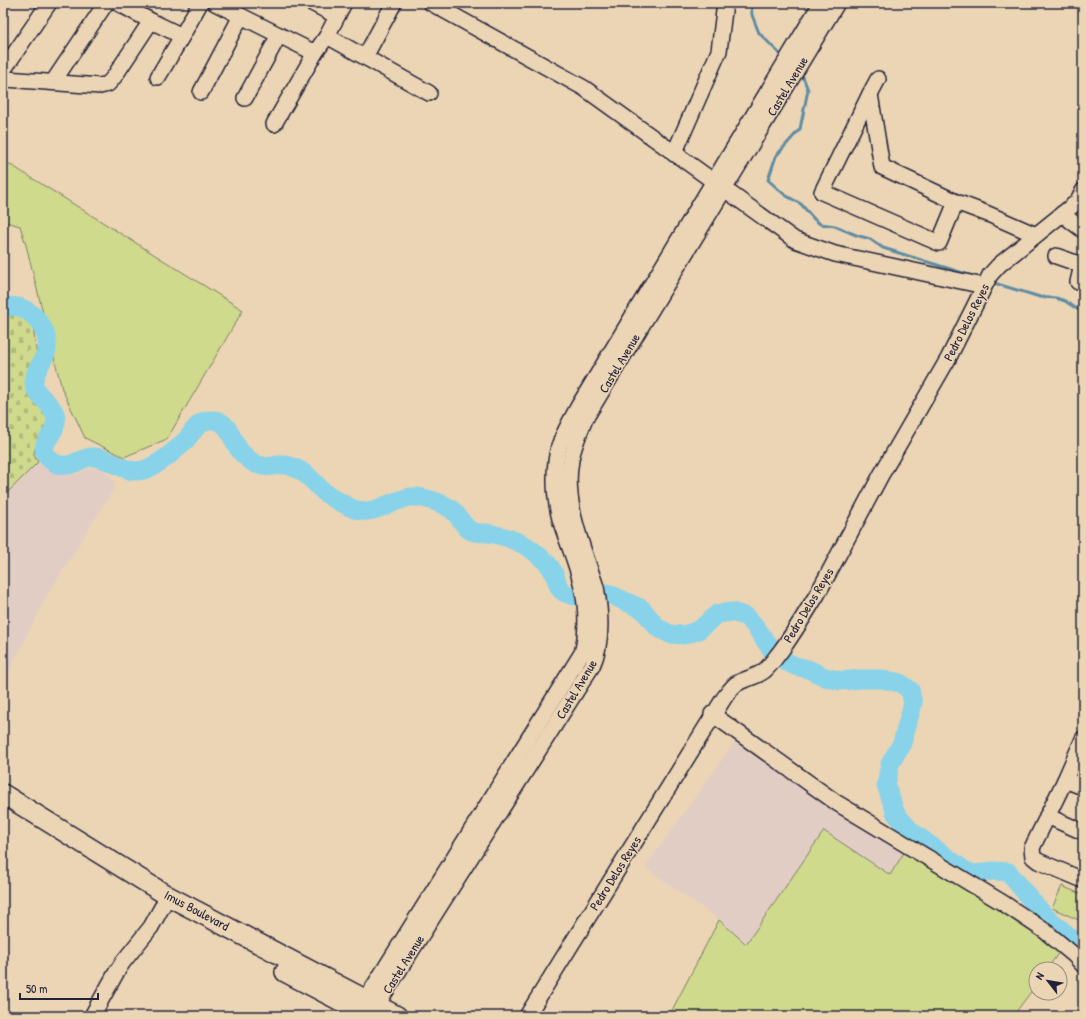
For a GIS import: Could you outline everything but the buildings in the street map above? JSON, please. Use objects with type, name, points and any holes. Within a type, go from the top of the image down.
[{"type":"main road","name":"Imus Boulevard","points":[[3,794],[165,902]]},
{"type":"main road","name":"Imus Boulevard","points":[[3,809],[165,902],[368,1010],[397,1016]]},
{"type":"street","points":[[49,3],[4,69],[3,76],[6,79],[100,86],[108,84],[150,21]]},
{"type":"street","points":[[53,82],[106,3]]},
{"type":"street","points":[[118,3],[150,21],[182,36]]},
{"type":"street","points":[[158,77],[200,3]]},
{"type":"street","points":[[214,3],[315,53]]},
{"type":"street","points":[[274,124],[315,53],[327,36],[340,9],[312,3]]},
{"type":"street","points":[[365,57],[394,3]]},
{"type":"street","points":[[431,3],[584,88],[795,240],[835,254],[984,286]]},
{"type":"street","points":[[674,154],[720,51],[725,3]]},
{"type":"street","name":"Castel Avenue","points":[[368,1010],[584,679],[597,655],[599,642],[599,617],[596,587],[574,517],[572,505],[570,475],[571,460],[574,448],[585,420],[719,186],[821,3]]},
{"type":"street","name":"Castel Avenue","points":[[719,186],[837,3]]},
{"type":"street","points":[[201,92],[242,16]]},
{"type":"street","points":[[245,98],[279,35]]},
{"type":"street","points":[[327,36],[429,93]]},
{"type":"street","points":[[878,79],[822,192],[939,243],[956,202]]},
{"type":"street","points":[[870,94],[882,167],[956,202],[1036,235]]},
{"type":"street","name":"Pedro Delos Reyes","points":[[527,1016],[712,714],[735,685],[743,680],[753,678],[764,671],[771,664],[818,593],[881,475],[948,359],[990,275],[999,265],[1077,202],[1083,191]]},
{"type":"street","points":[[1062,214],[1083,230]]},
{"type":"street","points":[[1056,256],[1083,264],[1078,282]]},
{"type":"street","points":[[712,714],[837,803],[1003,903],[1039,927],[1074,955],[1083,966]]},
{"type":"street","points":[[1082,742],[1032,848],[1033,857],[1038,861],[1083,880]]},
{"type":"street","points":[[1065,780],[1083,787]]},
{"type":"street","points":[[1047,816],[1083,832]]},
{"type":"street","points":[[92,1016],[123,962],[151,927],[165,902]]},
{"type":"shaded area","points":[[38,462],[59,474],[75,474],[89,469],[100,468],[114,481],[115,487],[48,594],[3,683],[3,529],[8,519],[3,516],[3,497]]},
{"type":"shaded area","points":[[743,730],[905,851],[890,875],[824,831],[746,944],[719,920],[645,867]]},
{"type":"green space","points":[[3,160],[243,310],[167,439],[124,457],[85,438],[62,389],[20,226],[3,221]]},
{"type":"green space","points":[[7,310],[20,312],[28,317],[33,326],[37,357],[28,382],[36,399],[50,407],[52,412],[34,453],[34,456],[38,462],[3,497],[3,311]]},
{"type":"green space","points":[[824,831],[890,875],[905,851],[953,883],[990,886],[1065,944],[1053,961],[1028,961],[1028,996],[1013,1016],[669,1016],[719,920],[746,944]]},
{"type":"green space","points":[[1062,886],[1083,895],[1083,922],[1052,908]]},
{"type":"waterway","points":[[751,3],[752,15],[759,33],[780,54]]},
{"type":"waterway","points":[[803,77],[808,90],[800,129],[776,156],[768,180],[785,195],[801,204],[820,224],[835,226],[870,239],[883,248],[976,277]]},
{"type":"waterway","points":[[994,283],[1040,297],[1056,298],[1065,301],[1083,311]]},
{"type":"waterway","points":[[3,308],[12,306],[28,311],[35,317],[45,332],[47,341],[46,354],[36,373],[34,383],[37,392],[55,413],[56,424],[47,440],[44,450],[46,455],[52,461],[61,465],[67,465],[94,457],[101,458],[134,471],[141,470],[149,468],[169,456],[186,440],[196,427],[203,422],[210,420],[217,421],[223,423],[240,451],[253,463],[264,466],[285,465],[299,470],[307,475],[324,492],[351,508],[365,511],[378,509],[412,497],[432,500],[443,504],[451,509],[471,531],[507,537],[531,549],[550,566],[561,590],[569,595],[576,596]]},
{"type":"waterway","points":[[607,593],[642,609],[658,628],[670,634],[684,635],[699,630],[717,614],[732,612],[747,617],[771,649],[783,660],[795,666],[841,681],[882,679],[900,683],[910,690],[913,703],[902,743],[890,764],[886,785],[896,814],[912,832],[964,870],[973,874],[989,871],[1008,872],[1044,915],[1083,948]]}]
